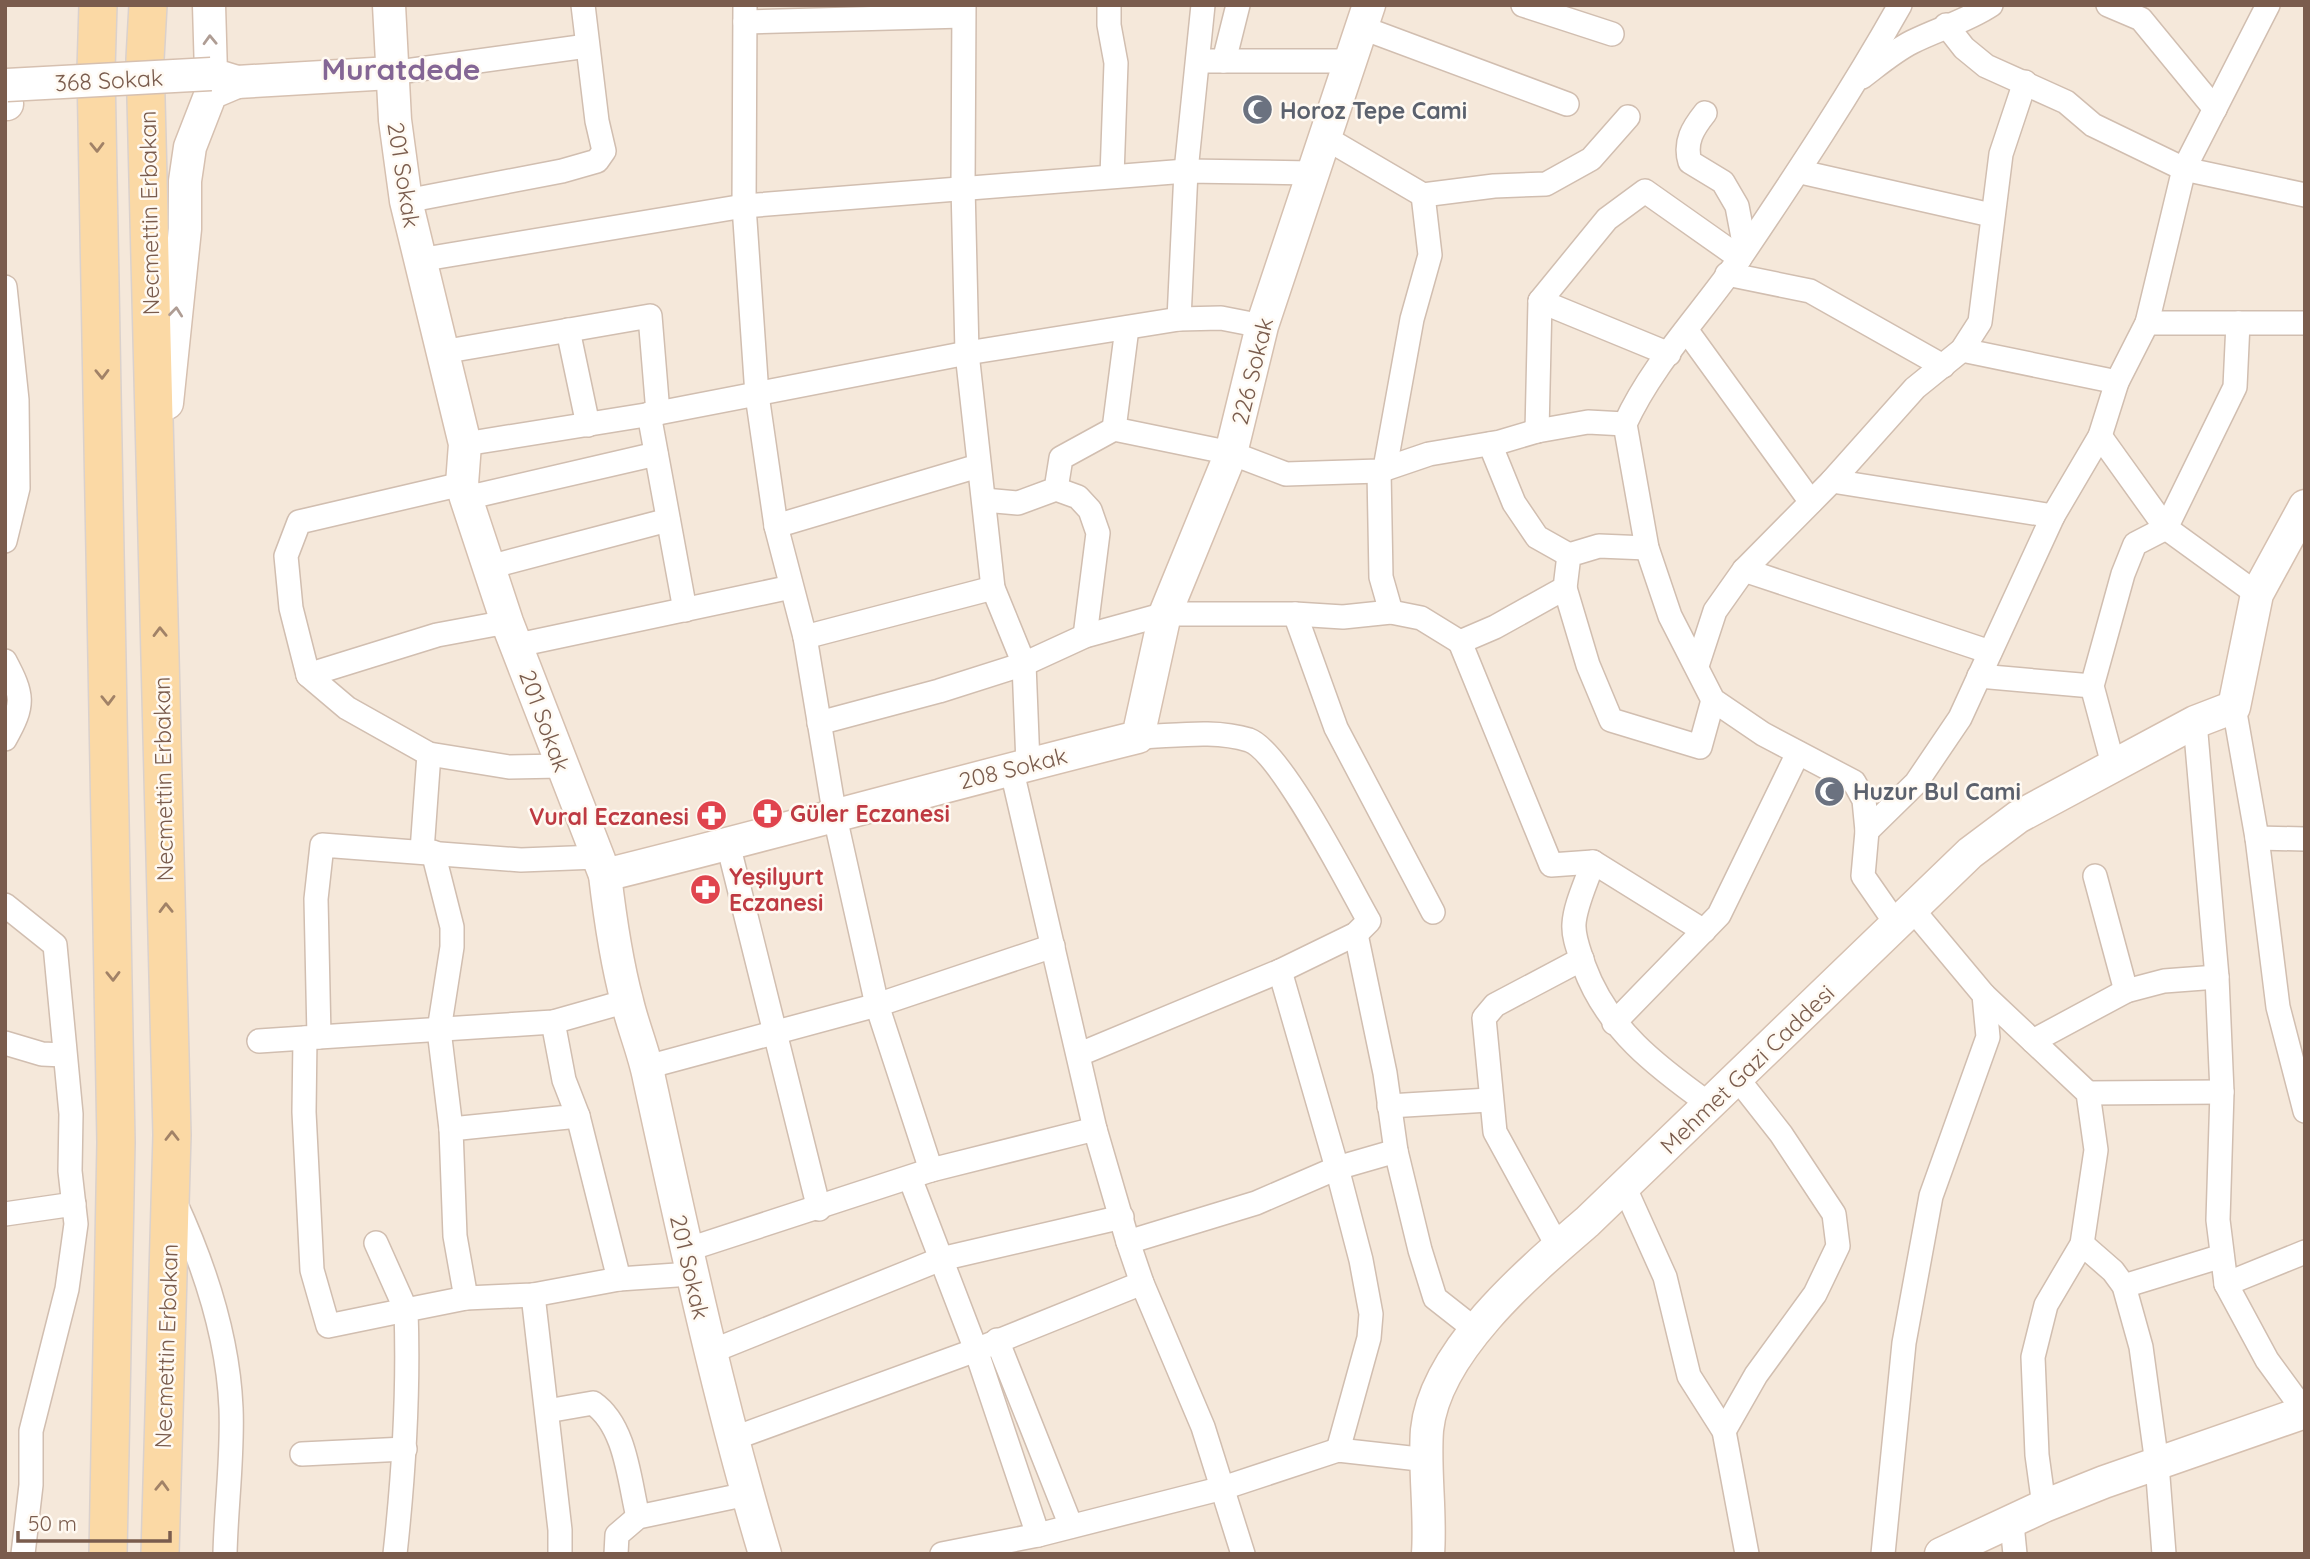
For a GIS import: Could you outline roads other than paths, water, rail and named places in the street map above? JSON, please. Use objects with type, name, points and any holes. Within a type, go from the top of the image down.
[{"type":"main road","points":[[98,5],[96,84],[116,1143],[108,1554]]},
{"type":"main road","name":"Necmettin Erbakan","points":[[148,5],[145,59],[172,1135],[160,1554]]},
{"type":"street","points":[[156,502],[185,229],[185,181],[190,147],[220,83],[209,5]]},
{"type":"street","name":"201 Sokak","points":[[389,5],[391,73],[406,201],[465,444],[464,491],[561,766],[601,866],[627,1002],[647,1067],[710,1352],[765,1554]]},
{"type":"street","points":[[406,201],[562,171],[597,161],[604,151],[583,5]]},
{"type":"street","points":[[1109,5],[1109,25],[1116,63],[1112,176]]},
{"type":"street","points":[[1179,319],[1186,171],[1203,5]]},
{"type":"street","points":[[1224,61],[1238,5]]},
{"type":"street","points":[[1523,5],[1612,34]]},
{"type":"street","points":[[1900,5],[1801,172],[1669,354],[1633,407],[1625,424],[1647,548],[1670,616],[1713,700],[1763,734],[1854,782],[1864,800],[1867,831],[1863,876],[2088,1093],[2096,1150],[2082,1244],[2046,1305],[2033,1357],[2037,1455],[2044,1506]]},
{"type":"street","points":[[1851,85],[1908,44],[1946,25],[1973,17],[1991,5]]},
{"type":"street","points":[[2108,5],[2145,12],[2215,109]]},
{"type":"street","points":[[1867,831],[1916,782],[1960,718],[2053,516],[2100,436],[2117,382],[2147,323],[2183,169],[2268,5]]},
{"type":"street","points":[[931,1170],[877,1005],[835,817],[805,637],[776,526],[757,395],[744,206],[745,14],[963,11],[967,353],[993,588],[1024,664],[1019,766],[1053,946],[1080,1054],[1095,1129],[1142,1283],[1203,1427],[1243,1554]]},
{"type":"street","points":[[1366,17],[1567,104]]},
{"type":"street","name":"226 Sokak","points":[[1138,737],[1166,614],[1231,453],[1262,326],[1366,17]]},
{"type":"street","points":[[1946,25],[1964,48],[1986,66],[2066,102],[2093,125],[2183,169],[2305,195]]},
{"type":"street","points":[[391,73],[587,46]]},
{"type":"street","points":[[1199,61],[1350,61]]},
{"type":"street","name":"368 Sokak","points":[[6,95],[391,73]]},
{"type":"street","points":[[1697,666],[1715,611],[1744,570],[1832,481],[1915,388],[1962,350],[1980,322],[1987,283],[1991,215],[2001,154],[2025,82]]},
{"type":"street","points":[[1704,113],[1691,130],[1686,151],[1689,162],[1724,182],[1737,206],[1737,260]]},
{"type":"street","points":[[1324,137],[1423,195],[1494,186],[1546,184],[1591,159],[1628,117]]},
{"type":"street","points":[[419,260],[744,206],[963,186],[1186,171],[1312,173]]},
{"type":"street","points":[[1801,172],[1991,215]]},
{"type":"street","points":[[1537,431],[1540,301],[1607,219],[1645,191],[1737,260],[1811,290],[1943,366]]},
{"type":"street","points":[[1391,612],[1381,577],[1382,470],[1412,319],[1430,255],[1423,195]]},
{"type":"street","points":[[5,287],[18,488],[5,541]]},
{"type":"street","points":[[1540,301],[1669,354]]},
{"type":"street","points":[[442,352],[650,316],[656,454],[685,610]]},
{"type":"street","points":[[465,444],[653,414],[967,353],[1179,319],[1221,318],[1262,326]]},
{"type":"street","points":[[2147,323],[2305,323]]},
{"type":"street","points":[[2114,768],[2092,686],[2123,574],[2135,544],[2166,528],[2235,387],[2238,323]]},
{"type":"street","points":[[1114,429],[1127,328]]},
{"type":"street","points":[[568,330],[588,425]]},
{"type":"street","points":[[1687,331],[1811,502]]},
{"type":"street","points":[[1962,350],[2117,382]]},
{"type":"street","points":[[1056,489],[1061,458],[1114,429],[1231,453],[1286,474],[1382,470],[1429,454],[1490,444],[1537,431],[1588,422],[1625,424]]},
{"type":"street","points":[[2100,436],[2166,528],[2256,594]]},
{"type":"street","points":[[1490,444],[1514,503],[1537,537],[1569,555],[1599,546],[1647,548]]},
{"type":"street","points":[[561,766],[509,767],[429,754],[347,708],[308,675],[291,608],[286,556],[299,522],[656,454]]},
{"type":"street","points":[[776,526],[978,466]]},
{"type":"street","points":[[1832,481],[2053,516]]},
{"type":"street","points":[[984,500],[1018,503],[1056,489],[1078,497],[1090,510],[1098,533],[1085,636]]},
{"type":"street","points":[[2305,506],[2256,594],[2234,707],[2257,838],[2278,1007],[2305,1111]]},
{"type":"street","points":[[489,567],[668,520]]},
{"type":"street","points":[[1569,555],[1565,588],[1588,665],[1611,720],[1700,747],[1713,700]]},
{"type":"street","points":[[1744,570],[1990,652]]},
{"type":"street","points":[[308,675],[437,635],[513,634],[685,610],[791,587]]},
{"type":"street","points":[[805,637],[993,588]]},
{"type":"street","points":[[1460,642],[1565,588]]},
{"type":"street","points":[[819,723],[1024,664],[1085,636],[1166,614],[1295,614],[1343,617],[1391,612],[1421,618],[1460,642],[1551,865],[1593,862],[1704,931]]},
{"type":"street","points":[[1295,614],[1336,728],[1433,912]]},
{"type":"street","points":[[5,661],[21,691],[19,716],[5,739]]},
{"type":"street","points":[[1979,676],[2092,686]]},
{"type":"street","name":"Mehmet Gazi Caddesi","points":[[1429,1554],[1427,1429],[1445,1373],[1528,1272],[1737,1079],[1970,853],[2018,817],[2114,768],[2195,722],[2234,707]]},
{"type":"street","points":[[1941,1554],[2014,1539],[2044,1506],[2305,1412],[2267,1360],[2226,1284],[2218,1220],[2222,1093],[2217,977],[2195,722]]},
{"type":"street","points":[[1080,1054],[1280,971],[1356,934],[1369,921],[1278,764],[1252,741],[1215,734],[1138,737]]},
{"type":"street","name":"208 Sokak","points":[[601,866],[728,845],[1019,766],[1138,737]]},
{"type":"street","points":[[1614,1023],[1719,915],[1798,753]]},
{"type":"street","points":[[429,754],[427,851],[452,927],[452,947],[439,1030],[452,1129],[455,1236],[466,1298]]},
{"type":"street","points":[[2257,838],[2305,839]]},
{"type":"street","points":[[601,866],[323,845],[316,899],[312,1037],[304,1112],[312,1270],[328,1326],[466,1298],[533,1296],[689,1262],[818,1209],[931,1170],[1095,1129]]},
{"type":"street","points":[[728,845],[818,1209]]},
{"type":"street","points":[[1593,862],[1574,924],[1582,959],[1595,995],[1614,1023],[1672,1078],[1709,1104]]},
{"type":"street","points":[[2095,876],[2126,991]]},
{"type":"street","points":[[5,905],[55,945],[71,1114],[70,1171],[76,1224],[67,1289],[31,1431],[31,1485],[23,1554]]},
{"type":"street","points":[[1356,934],[1396,1151],[1420,1250],[1435,1298],[1477,1331]]},
{"type":"street","points":[[647,1067],[775,1035],[877,1005],[1053,946]]},
{"type":"street","points":[[1558,1247],[1495,1132],[1489,1100],[1484,1018],[1495,1005],[1582,959]]},
{"type":"street","points":[[1280,971],[1337,1168],[1361,1260],[1371,1314],[1369,1338],[1338,1450]]},
{"type":"street","points":[[2033,1041],[2126,991],[2164,981],[2217,977]]},
{"type":"street","points":[[1883,1554],[1903,1343],[1931,1196],[1988,1037],[1984,995]]},
{"type":"street","points":[[259,1041],[553,1022],[627,1002]]},
{"type":"street","points":[[553,1022],[564,1080],[578,1116],[619,1279]]},
{"type":"street","points":[[5,1043],[42,1054],[64,1055]]},
{"type":"street","points":[[1724,1431],[1756,1375],[1815,1294],[1838,1246],[1834,1214],[1822,1194],[1782,1134],[1737,1079]]},
{"type":"street","points":[[2088,1093],[2222,1093]]},
{"type":"street","points":[[1389,1106],[1489,1100]]},
{"type":"street","points":[[452,1129],[578,1116]]},
{"type":"street","points":[[1128,1242],[1256,1203],[1337,1168],[1396,1151]]},
{"type":"street","points":[[909,1178],[942,1259],[987,1345],[1071,1526]]},
{"type":"street","points":[[1624,1186],[1665,1277],[1689,1376],[1724,1431],[1747,1554]]},
{"type":"street","points":[[170,1191],[205,1274],[222,1331],[231,1409],[225,1554]]},
{"type":"street","points":[[5,1214],[74,1204]]},
{"type":"street","points":[[710,1352],[942,1259],[1122,1217]]},
{"type":"street","points":[[376,1243],[405,1310],[409,1383],[395,1554]]},
{"type":"street","points":[[2082,1244],[2113,1271],[2124,1286],[2141,1347],[2157,1464],[2164,1554]]},
{"type":"street","points":[[2226,1284],[2305,1252]]},
{"type":"street","points":[[2124,1286],[2222,1256]]},
{"type":"street","points":[[732,1439],[987,1345],[1142,1283]]},
{"type":"street","points":[[533,1296],[560,1530],[559,1554]]},
{"type":"street","points":[[987,1345],[1038,1535]]},
{"type":"street","points":[[547,1411],[593,1404],[607,1413],[617,1435],[638,1517]]},
{"type":"street","points":[[302,1454],[405,1449]]},
{"type":"street","points":[[942,1554],[1038,1535],[1223,1488],[1338,1450],[1428,1460]]},
{"type":"street","points":[[616,1554],[617,1535],[638,1517],[747,1494]]},
{"type":"place","name":"Horoz Tepe Cami","points":[[1257,110]]},
{"type":"place","name":"Huzur Bul Cami","points":[[1830,791]]},
{"type":"place","name":"Güler Eczanesi","points":[[767,813]]},
{"type":"place","name":"Vural Eczanesi","points":[[712,816]]},
{"type":"place","name":"Yeşilyurt Eczanesi","points":[[706,889]]},
{"type":"district","name":"Muratdede","points":[[401,69]]}]
